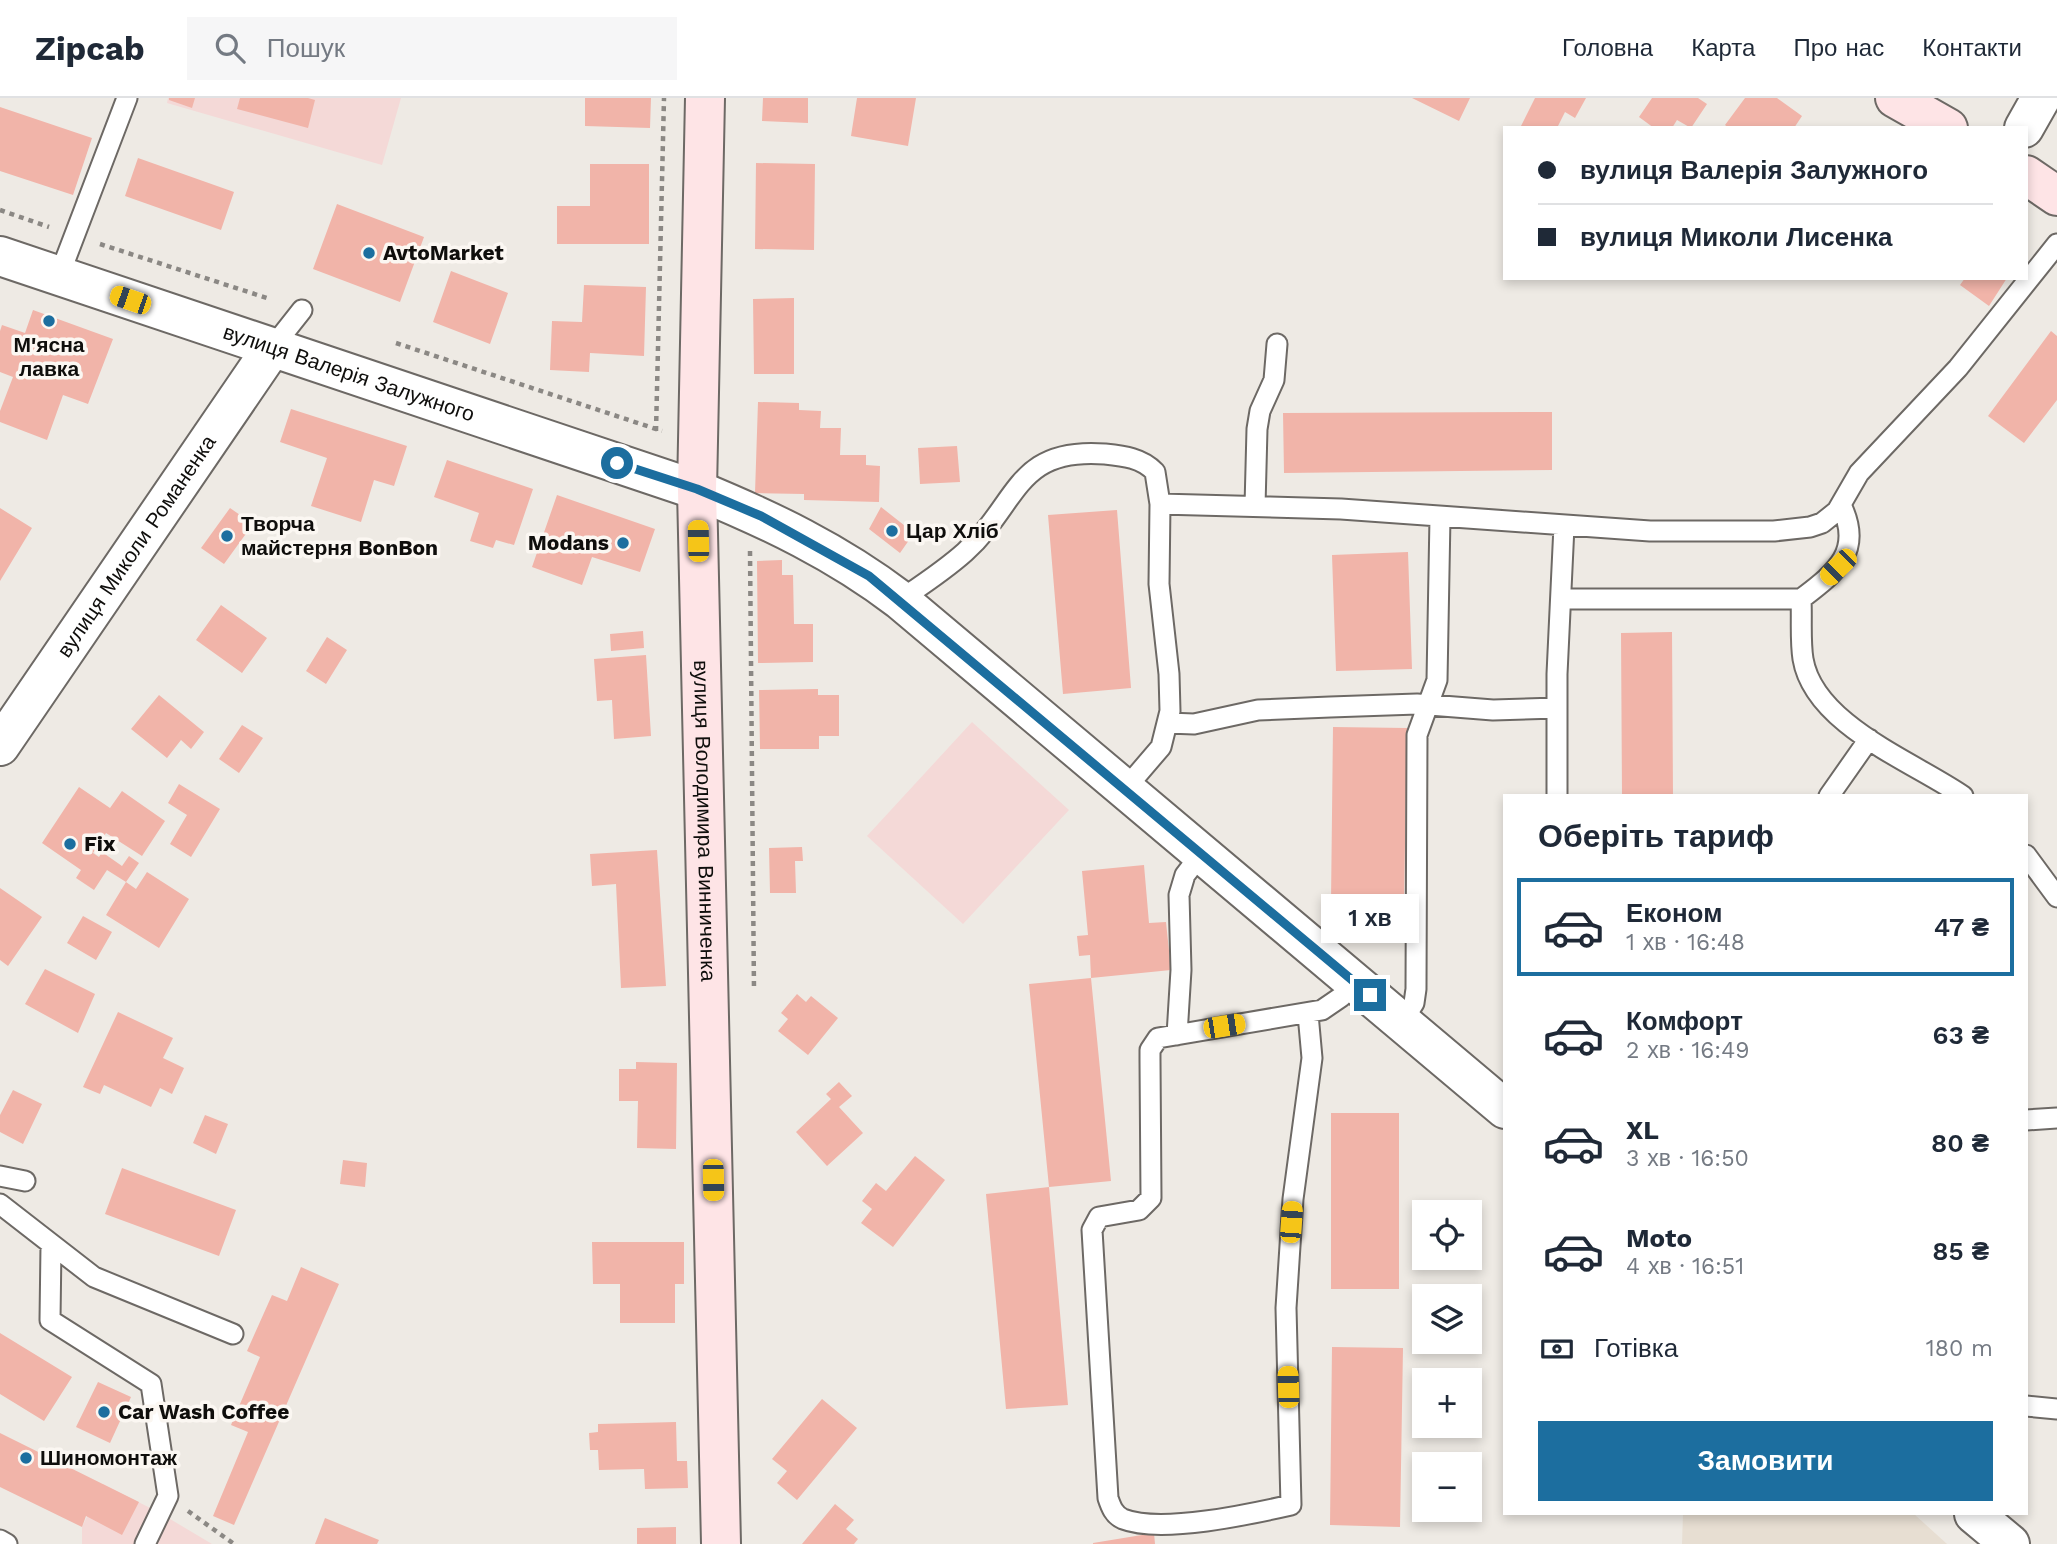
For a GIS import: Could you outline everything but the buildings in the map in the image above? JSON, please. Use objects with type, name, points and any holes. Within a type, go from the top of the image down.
[{"type":"main road","name":"вулиця Володимира Винниченка","points":[[705,98],[697,489],[721,1544]]},
{"type":"main road","points":[[1895,98],[1944,126]]},
{"type":"main road","points":[[2028,176],[2057,196]]},
{"type":"street","points":[[2025,126],[2041,98]]},
{"type":"street","name":"вулиця Валерія Залужного","points":[[0,256],[697,489],[792,531],[869,576],[900,600],[1503,1107]]},
{"type":"street","name":"вулиця Миколи Романенка","points":[[0,746],[272,348]]},
{"type":"street","points":[[1975,1515],[2010,1544]]},
{"type":"lane","points":[[59,276],[127,98]]},
{"type":"lane","points":[[1160,504],[1255,506],[1650,531],[1795,530],[1822,523],[1840,505],[1859,473],[1973,351],[2057,244]]},
{"type":"lane","points":[[272,348],[302,310]]},
{"type":"lane","points":[[1255,506],[1257,429],[1260,411],[1274,380],[1277,344]]},
{"type":"lane","points":[[900,600],[964,553],[1028,473],[1043,462],[1091,453],[1136,459],[1147,464],[1155,472],[1160,504],[1158,560],[1171,695],[1168,723],[1161,747],[1125,789]]},
{"type":"lane","points":[[1561,599],[1801,599],[1838,567],[1848,550],[1847,523],[1840,505]]},
{"type":"lane","points":[[1402,1022],[1414,1003],[1416,989],[1417,744],[1422,719],[1437,680],[1440,517]]},
{"type":"lane","points":[[1557,794],[1557,708],[1564,526]]},
{"type":"lane","points":[[1801,599],[1803,658],[1813,684],[1837,713],[1869,739],[1960,794]]},
{"type":"lane","points":[[1168,723],[1194,724],[1258,710],[1429,704],[1493,710],[1557,708]]},
{"type":"lane","points":[[1830,794],[1869,739]]},
{"type":"lane","points":[[1177,1035],[1181,970],[1179,895],[1185,875],[1202,853]]},
{"type":"lane","points":[[2028,858],[2057,897]]},
{"type":"lane","points":[[1308,1014],[1312,1058],[1293,1199],[1286,1308],[1291,1505],[1210,1520],[1156,1523],[1122,1519],[1115,1513],[1108,1498],[1106,1427],[1091,1244],[1092,1230],[1099,1217],[1139,1210],[1151,1198],[1150,1050],[1158,1038],[1308,1014],[1333,1005],[1354,982]]},
{"type":"lane","points":[[2028,1120],[2057,1118]]},
{"type":"lane","points":[[0,1176],[25,1181]]},
{"type":"lane","points":[[0,1204],[94,1277],[233,1335]]},
{"type":"lane","points":[[51,1246],[50,1320],[151,1384],[168,1496],[145,1544]]},
{"type":"lane","points":[[2028,1406],[2057,1409]]},
{"type":"lane","points":[[0,1540],[7,1544]]},
{"type":"path","points":[[656,431],[664,98]]},
{"type":"path","points":[[0,210],[270,299]]},
{"type":"path","points":[[396,343],[656,431],[697,432]]},
{"type":"path","points":[[750,544],[754,991]]},
{"type":"path","points":[[168,1496],[234,1544]]},
{"type":"shaded area","points":[[168,98],[401,98],[382,165],[167,103]]},
{"type":"shaded area","points":[[972,722],[1069,810],[963,924],[867,836]]},
{"type":"shaded area","points":[[103,1484],[212,1544],[82,1544],[82,1527]]},
{"type":"shaded area","points":[[1683,1515],[1915,1515],[1947,1544],[1682,1544]]},
{"type":"place","name":"AvtoMarket","points":[[369,253]]},
{"type":"place","name":"М'ясна лавка","points":[[49,321]]},
{"type":"place","name":"Цар Хліб","points":[[892,531]]},
{"type":"place","name":"Творча майстерня BonBon","points":[[227,536]]},
{"type":"place","name":"Modans","points":[[623,543]]},
{"type":"place","name":"Fix","points":[[70,844]]},
{"type":"place","name":"Car Wash Coffee","points":[[104,1412]]},
{"type":"place","name":"Шиномонтаж","points":[[26,1458]]},
{"type":"route","points":[[617,463],[697,489],[761,516],[869,576],[1370,995]]}]
